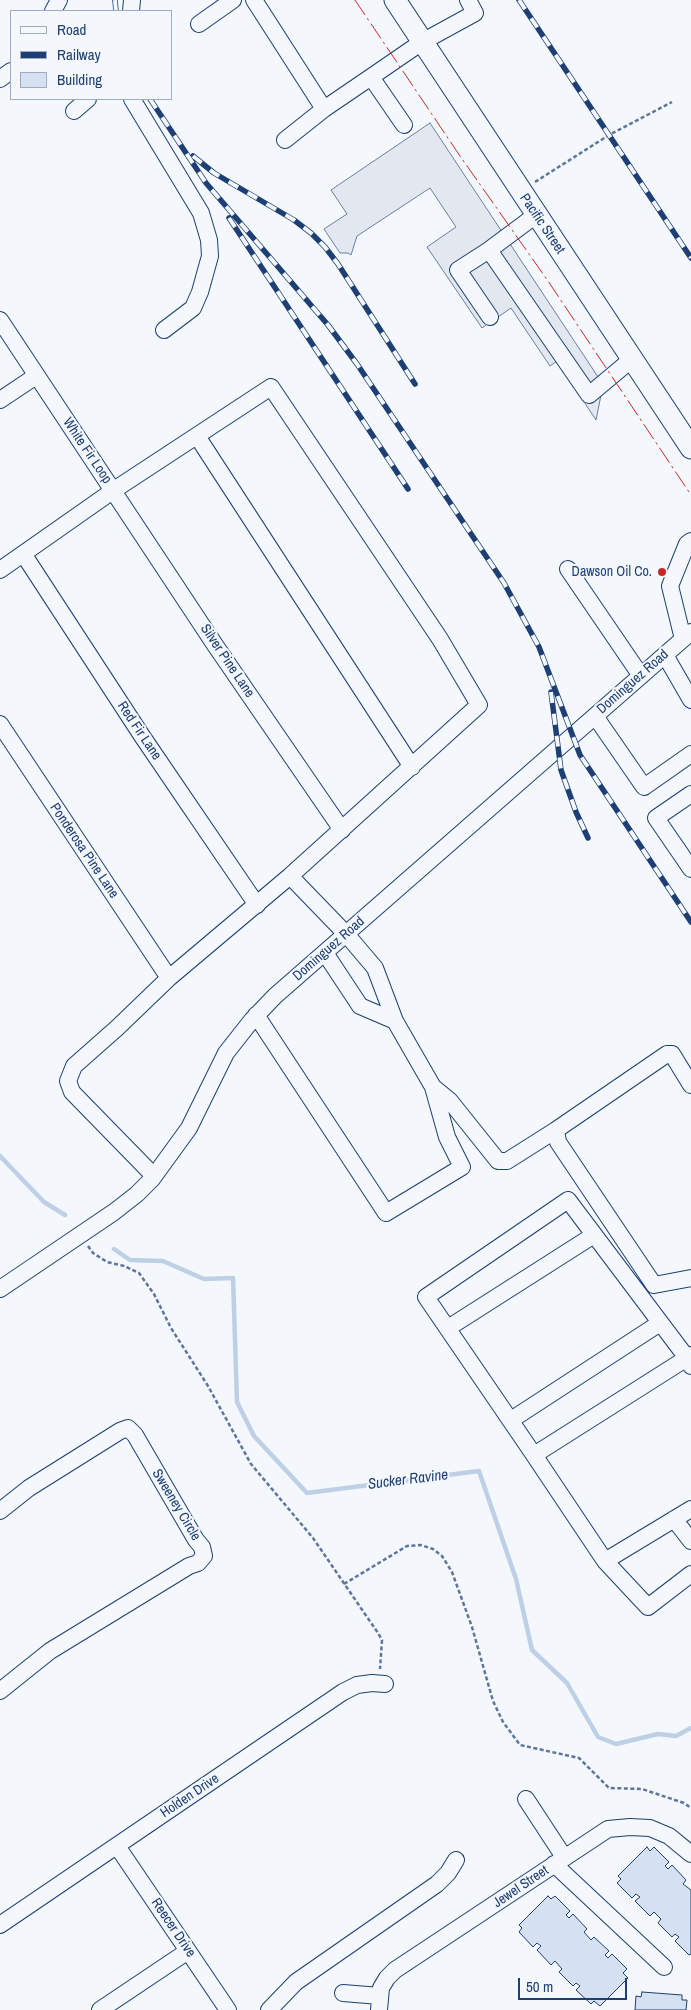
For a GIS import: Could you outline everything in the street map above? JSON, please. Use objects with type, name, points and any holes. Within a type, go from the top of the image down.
[{"type":"main road","name":"Pacific Street","points":[[395,0],[691,448]]},
{"type":"street","points":[[199,24],[233,0]]},
{"type":"street","points":[[254,0],[324,109]]},
{"type":"street","points":[[285,140],[324,109],[422,42],[475,13],[468,0]]},
{"type":"street","points":[[371,77],[404,125]]},
{"type":"street","points":[[74,111],[87,100]]},
{"type":"street","points":[[133,100],[201,213],[209,240],[210,256],[200,292],[193,308],[164,330]]},
{"type":"street","points":[[490,317],[458,270],[536,215]]},
{"type":"street","points":[[488,250],[589,395],[632,360]]},
{"type":"street","name":"White Fir Loop","points":[[0,320],[114,490],[0,570]]},
{"type":"street","points":[[0,400],[36,376]]},
{"type":"street","points":[[114,490],[271,387],[440,640],[480,705],[257,905],[169,978],[74,1066],[68,1080],[72,1092],[154,1176]]},
{"type":"street","points":[[196,436],[412,767]]},
{"type":"street","name":"Silver Pine Lane","points":[[114,490],[215,645],[342,830]]},
{"type":"street","points":[[687,636],[670,586],[687,544],[691,540]]},
{"type":"street","name":"Red Fir Lane","points":[[24,554],[142,736],[257,905]]},
{"type":"street","points":[[568,569],[641,676]]},
{"type":"street","name":"Dominguez Road","points":[[0,1288],[114,1212],[136,1194],[154,1176],[189,1128],[226,1053],[256,1015],[687,636]]},
{"type":"street","points":[[665,655],[691,700]]},
{"type":"street","points":[[595,716],[644,787],[691,754]]},
{"type":"street","name":"Ponderosa Pine Lane","points":[[0,724],[169,978]]},
{"type":"street","points":[[691,794],[656,818],[691,869]]},
{"type":"street","points":[[256,1015],[386,1213],[462,1166],[444,1131],[433,1087],[395,1021],[374,968],[347,935],[290,876]]},
{"type":"street","points":[[325,953],[360,1006],[395,1021]]},
{"type":"street","points":[[433,1087],[450,1101],[498,1161],[506,1161],[556,1130],[667,1054],[672,1054],[691,1085]]},
{"type":"street","points":[[556,1130],[558,1142],[654,1285],[691,1278]]},
{"type":"street","points":[[534,1455],[690,1360],[568,1200],[426,1297],[605,1561],[648,1607],[691,1574]]},
{"type":"street","points":[[448,1328],[594,1235]]},
{"type":"street","points":[[510,1420],[660,1323]]},
{"type":"street","name":"Sweeney Circle","points":[[0,1511],[29,1488],[120,1431],[128,1428],[135,1434],[186,1524],[202,1547],[204,1556],[198,1563],[174,1575],[50,1650],[0,1691]]},
{"type":"street","points":[[605,1561],[691,1509]]},
{"type":"street","points":[[674,1520],[691,1541]]},
{"type":"street","name":"Holden Drive","points":[[0,1925],[343,1692],[357,1685],[382,1683]]},
{"type":"street","points":[[526,1799],[559,1861],[664,1967]]},
{"type":"street","name":"Jewel Street","points":[[379,2003],[381,1988],[395,1970],[608,1829],[650,1828],[669,1836],[691,1854]]},
{"type":"street","name":"Reecer Drive","points":[[117,1846],[228,2010]]},
{"type":"street","points":[[269,2010],[294,1983],[437,1884],[448,1873],[456,1860]]},
{"type":"street","points":[[100,2010],[188,1950]]},
{"type":"street","points":[[343,1993],[379,2003]]},
{"type":"path","points":[[520,191],[609,135],[672,102]]},
{"type":"path","points":[[79,1235],[93,1253],[107,1262],[124,1266],[139,1273],[154,1294],[183,1349],[208,1386],[252,1464],[313,1538],[382,1640],[382,1683]]},
{"type":"path","points":[[344,1584],[407,1546],[421,1545],[433,1549],[442,1556],[452,1572],[472,1627],[492,1701],[503,1722],[520,1745],[579,1758],[609,1788],[642,1789],[684,1803],[691,1808]]},
{"type":"shaded area","points":[[430,123],[606,389],[601,395],[596,420],[557,361],[550,366],[511,308],[482,328],[427,247],[456,227],[430,188],[357,236],[351,255],[340,253],[324,229],[347,214],[331,190]]},
{"type":"building","points":[[647,1847],[650,1851],[654,1847],[669,1862],[665,1866],[668,1869],[672,1865],[686,1880],[683,1884],[691,1890],[691,1954],[689,1955],[675,1941],[679,1937],[675,1934],[672,1937],[658,1923],[661,1919],[654,1912],[650,1916],[635,1901],[640,1897],[636,1894],[632,1898],[617,1883],[621,1879],[618,1876]]},
{"type":"building","points":[[548,1896],[551,1899],[555,1896],[570,1911],[566,1915],[569,1918],[573,1914],[587,1929],[584,1932],[591,1940],[594,1937],[609,1951],[605,1955],[608,1958],[612,1954],[627,1969],[623,1973],[628,1978],[600,2006],[594,2001],[591,2004],[576,1990],[580,1986],[576,1983],[573,1986],[559,1972],[562,1969],[555,1961],[551,1965],[537,1950],[541,1946],[537,1943],[533,1947],[519,1932],[522,1928],[519,1925]]},
{"type":"building","points":[[642,1992],[682,1995],[682,2000],[687,2000],[686,2010],[635,2010],[636,1996],[641,1997]]},
{"type":"waterway","name":"Sucker Ravine","points":[[0,1156],[44,1202],[65,1215]]},
{"type":"waterway","name":"Sucker Ravine","points":[[114,1249],[130,1260],[163,1261],[204,1279],[233,1278],[237,1402],[254,1436],[307,1493],[479,1471],[516,1579],[532,1650],[567,1683],[598,1737],[616,1744],[658,1734],[676,1736],[691,1728]]},
{"type":"railway","points":[[115,0],[116,10]]},
{"type":"railway","points":[[519,0],[691,258]]},
{"type":"railway","points":[[151,100],[206,183],[328,325],[357,364],[504,583],[539,647],[580,755],[691,922]]},
{"type":"railway","points":[[193,156],[214,173],[294,220],[325,247],[338,264],[415,384]]},
{"type":"railway","points":[[229,218],[408,489]]},
{"type":"railway","points":[[551,692],[561,770],[576,812],[588,838]]},
{"type":"power","points":[[355,0],[460,156],[548,281],[691,495]]},
{"type":"place","name":"Dawson Oil Co.","points":[[662,572]]}]
